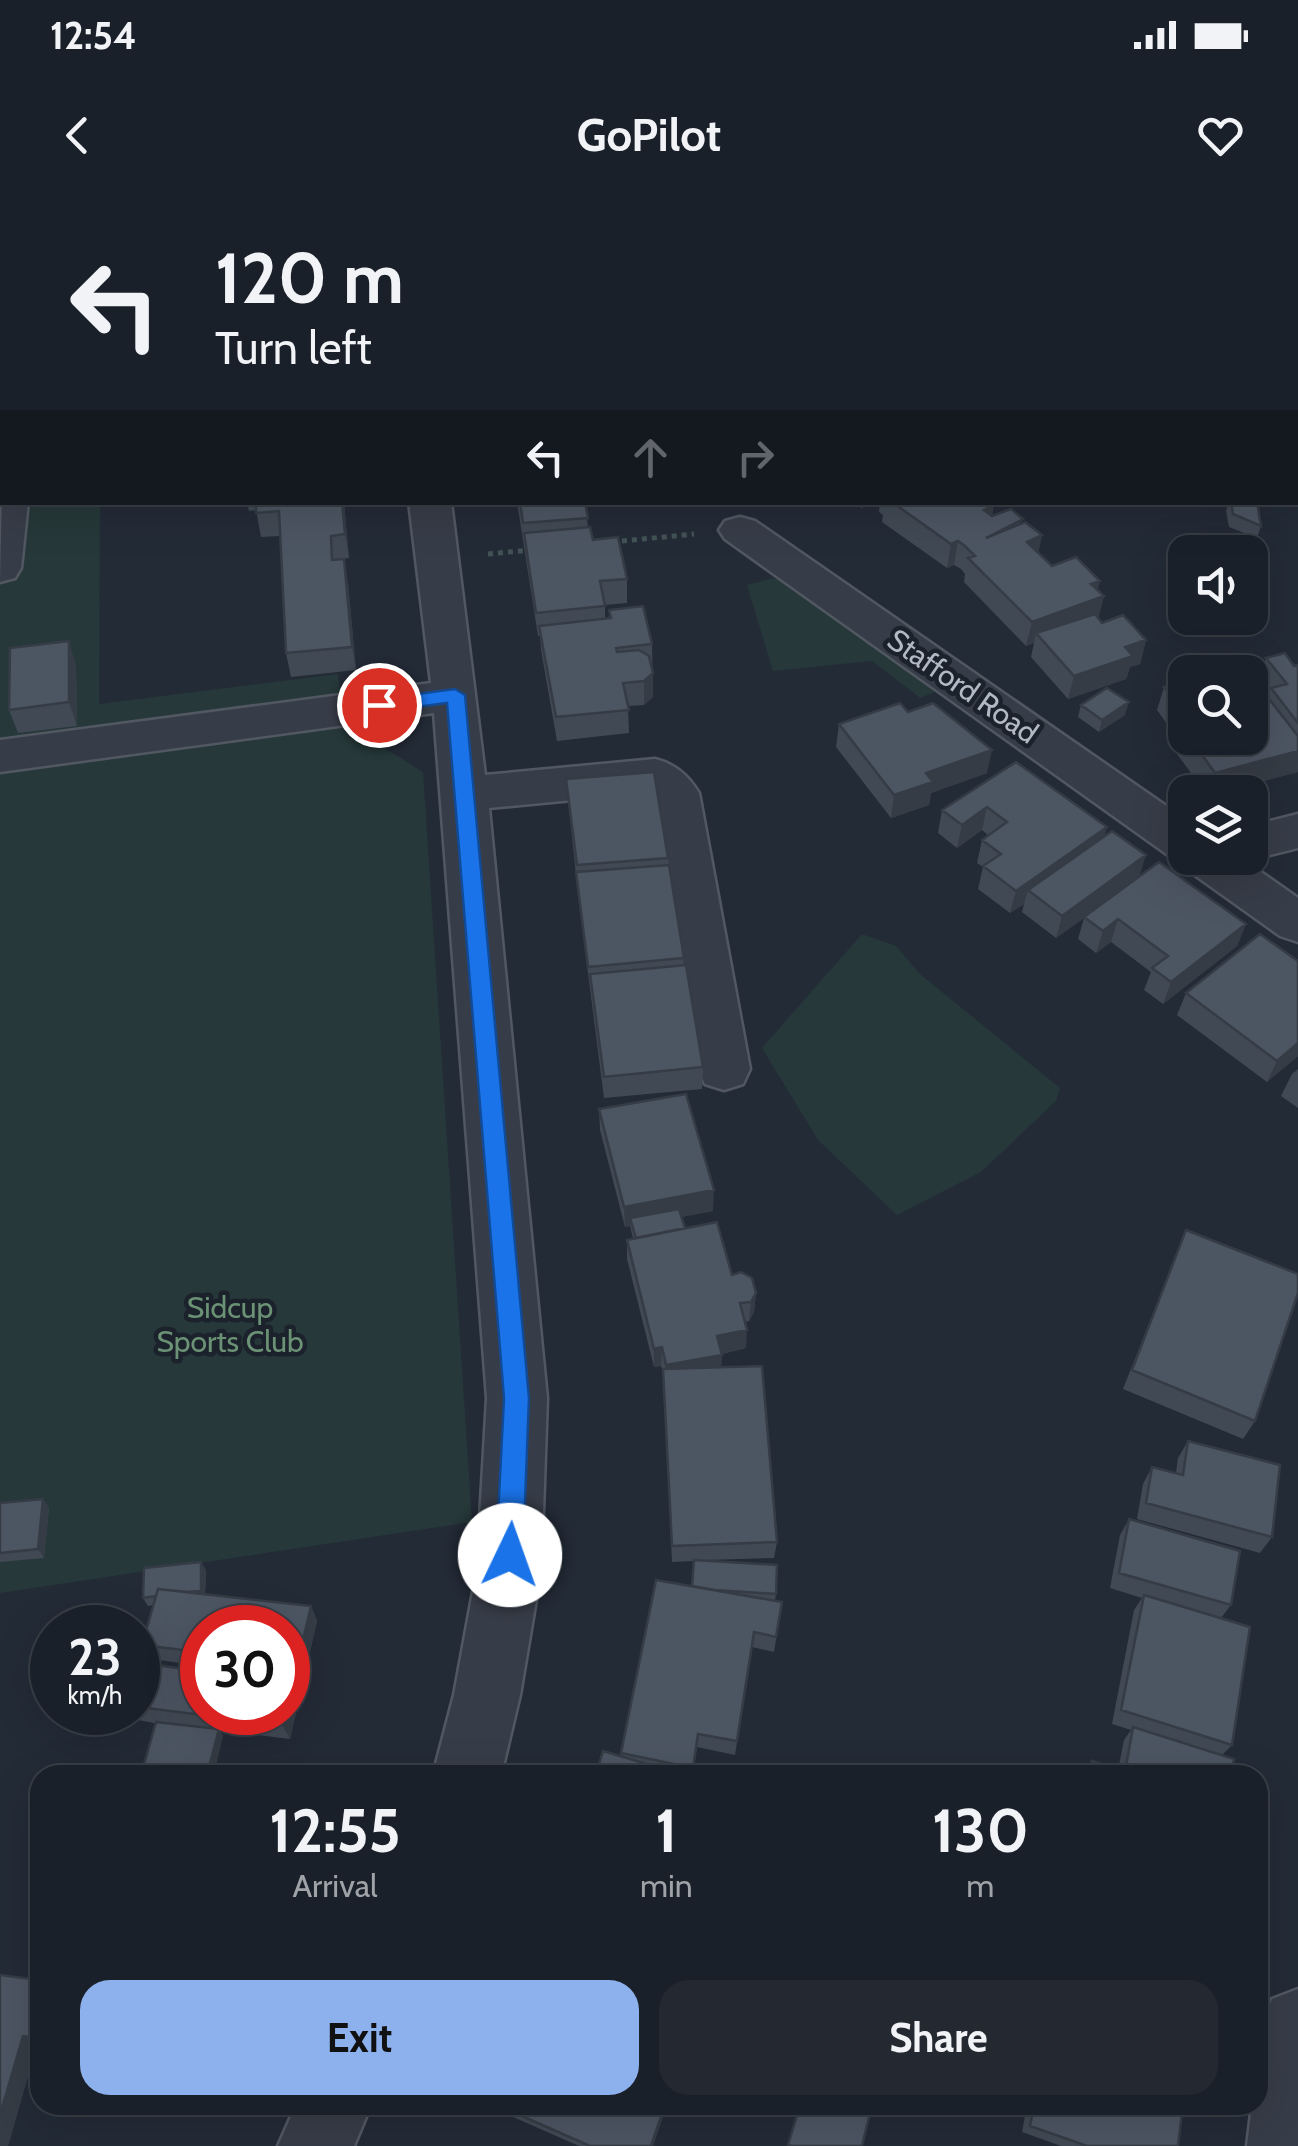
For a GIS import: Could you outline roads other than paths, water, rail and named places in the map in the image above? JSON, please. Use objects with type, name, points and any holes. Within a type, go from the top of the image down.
[{"type":"street","points":[[0,568],[7,505]]},
{"type":"street","points":[[430,505],[455,695],[516,1398],[509,1570],[487,1695],[469,1765]]},
{"type":"street","name":"Stafford Road","points":[[740,530],[1168,831]]},
{"type":"street","points":[[0,756],[455,695]]},
{"type":"street","points":[[464,794],[656,775],[676,793],[724,1069]]},
{"type":"street","points":[[1268,838],[1298,831]]},
{"type":"street","points":[[1230,875],[1298,923]]},
{"type":"street","points":[[1285,2146],[1298,2025]]},
{"type":"street","points":[[316,2146],[330,2115]]},
{"type":"park label","name":"Sidcup Sports Club","points":[[230,1324]]}]
